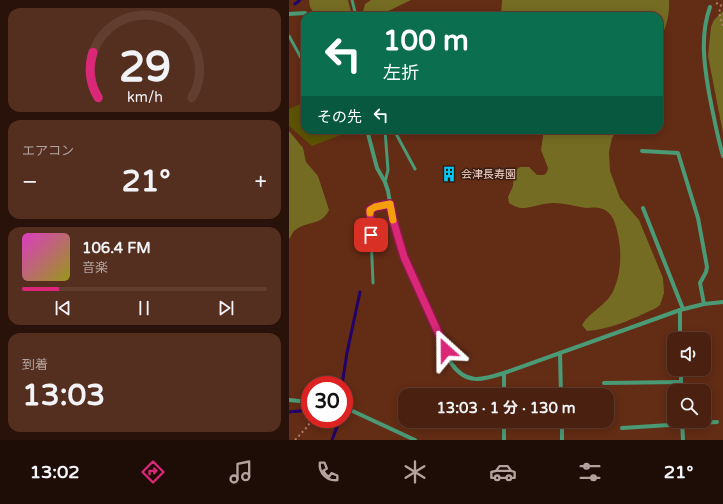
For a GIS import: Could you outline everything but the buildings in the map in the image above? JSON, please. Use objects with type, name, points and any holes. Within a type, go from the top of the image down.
[{"type":"street","points":[[710,7],[706,19],[704,55],[714,125],[723,156]]},
{"type":"street","points":[[289,14],[301,13]]},
{"type":"street","points":[[368,134],[377,168],[385,182],[393,220],[404,257],[451,363],[461,376],[473,379],[483,379],[504,373],[682,309],[704,304],[723,302]]},
{"type":"street","points":[[642,151],[678,153],[698,218],[707,267],[700,283],[704,304]]},
{"type":"street","points":[[643,208],[682,309],[680,332]]},
{"type":"street","points":[[560,353],[561,388]]},
{"type":"street","points":[[504,373],[504,388]]},
{"type":"street","points":[[604,383],[681,382],[681,376]]},
{"type":"street","points":[[289,400],[301,401]]},
{"type":"street","points":[[353,411],[415,440]]},
{"type":"street","points":[[711,422],[717,422]]},
{"type":"street","points":[[622,428],[667,424]]},
{"type":"street","points":[[504,428],[504,440]]},
{"type":"street","points":[[562,428],[562,440]]},
{"type":"street","points":[[682,428],[683,440]]},
{"type":"lane","points":[[352,0],[355,12]]},
{"type":"lane","points":[[289,36],[301,58]]},
{"type":"lane","points":[[385,134],[388,170],[385,182]]},
{"type":"lane","points":[[396,134],[415,169]]},
{"type":"lane","points":[[373,282],[370,210],[375,207],[390,204]]},
{"type":"path","points":[[710,7],[713,3],[721,5],[719,13],[723,26]]},
{"type":"path","points":[[295,440],[306,428]]},
{"type":"shaded area","points":[[309,0],[348,0],[351,12],[313,12],[310,7]]},
{"type":"shaded area","points":[[371,0],[411,0],[386,12],[363,12],[365,4]]},
{"type":"shaded area","points":[[502,0],[669,0],[669,11],[663,34],[663,12],[501,12]]},
{"type":"shaded area","points":[[723,11],[723,133],[708,56],[711,27],[714,20]]},
{"type":"shaded area","points":[[300,104],[301,106],[301,134],[344,134],[312,146],[289,126],[289,109]]},
{"type":"shaded area","points":[[289,131],[303,148],[306,162],[318,176],[329,210],[322,219],[303,225],[294,231],[289,239]]},
{"type":"shaded area","points":[[543,134],[614,134],[612,138],[609,152],[610,171],[620,198],[639,220],[663,278],[664,293],[660,305],[656,308],[614,326],[587,331],[582,325],[585,320],[608,299],[614,289],[620,262],[620,248],[616,226],[610,214],[603,209],[553,203],[520,208],[509,203],[508,197],[513,186],[514,172],[520,167],[529,167],[537,175],[544,175],[547,172],[548,168],[541,150]]},
{"type":"waterway","points":[[295,4],[300,0]]},
{"type":"waterway","points":[[343,376],[360,292]]},
{"type":"waterway","points":[[289,412],[301,411]]},
{"type":"waterway","points":[[332,440],[337,428]]},
{"type":"slow traffic","points":[[370,213],[370,210],[375,207],[390,204],[393,220]]},
{"type":"place","name":"会津長寿園","points":[[449,174]]},
{"type":"route","points":[[371,235],[370,210],[375,207],[390,204],[404,257],[446,350]]}]
